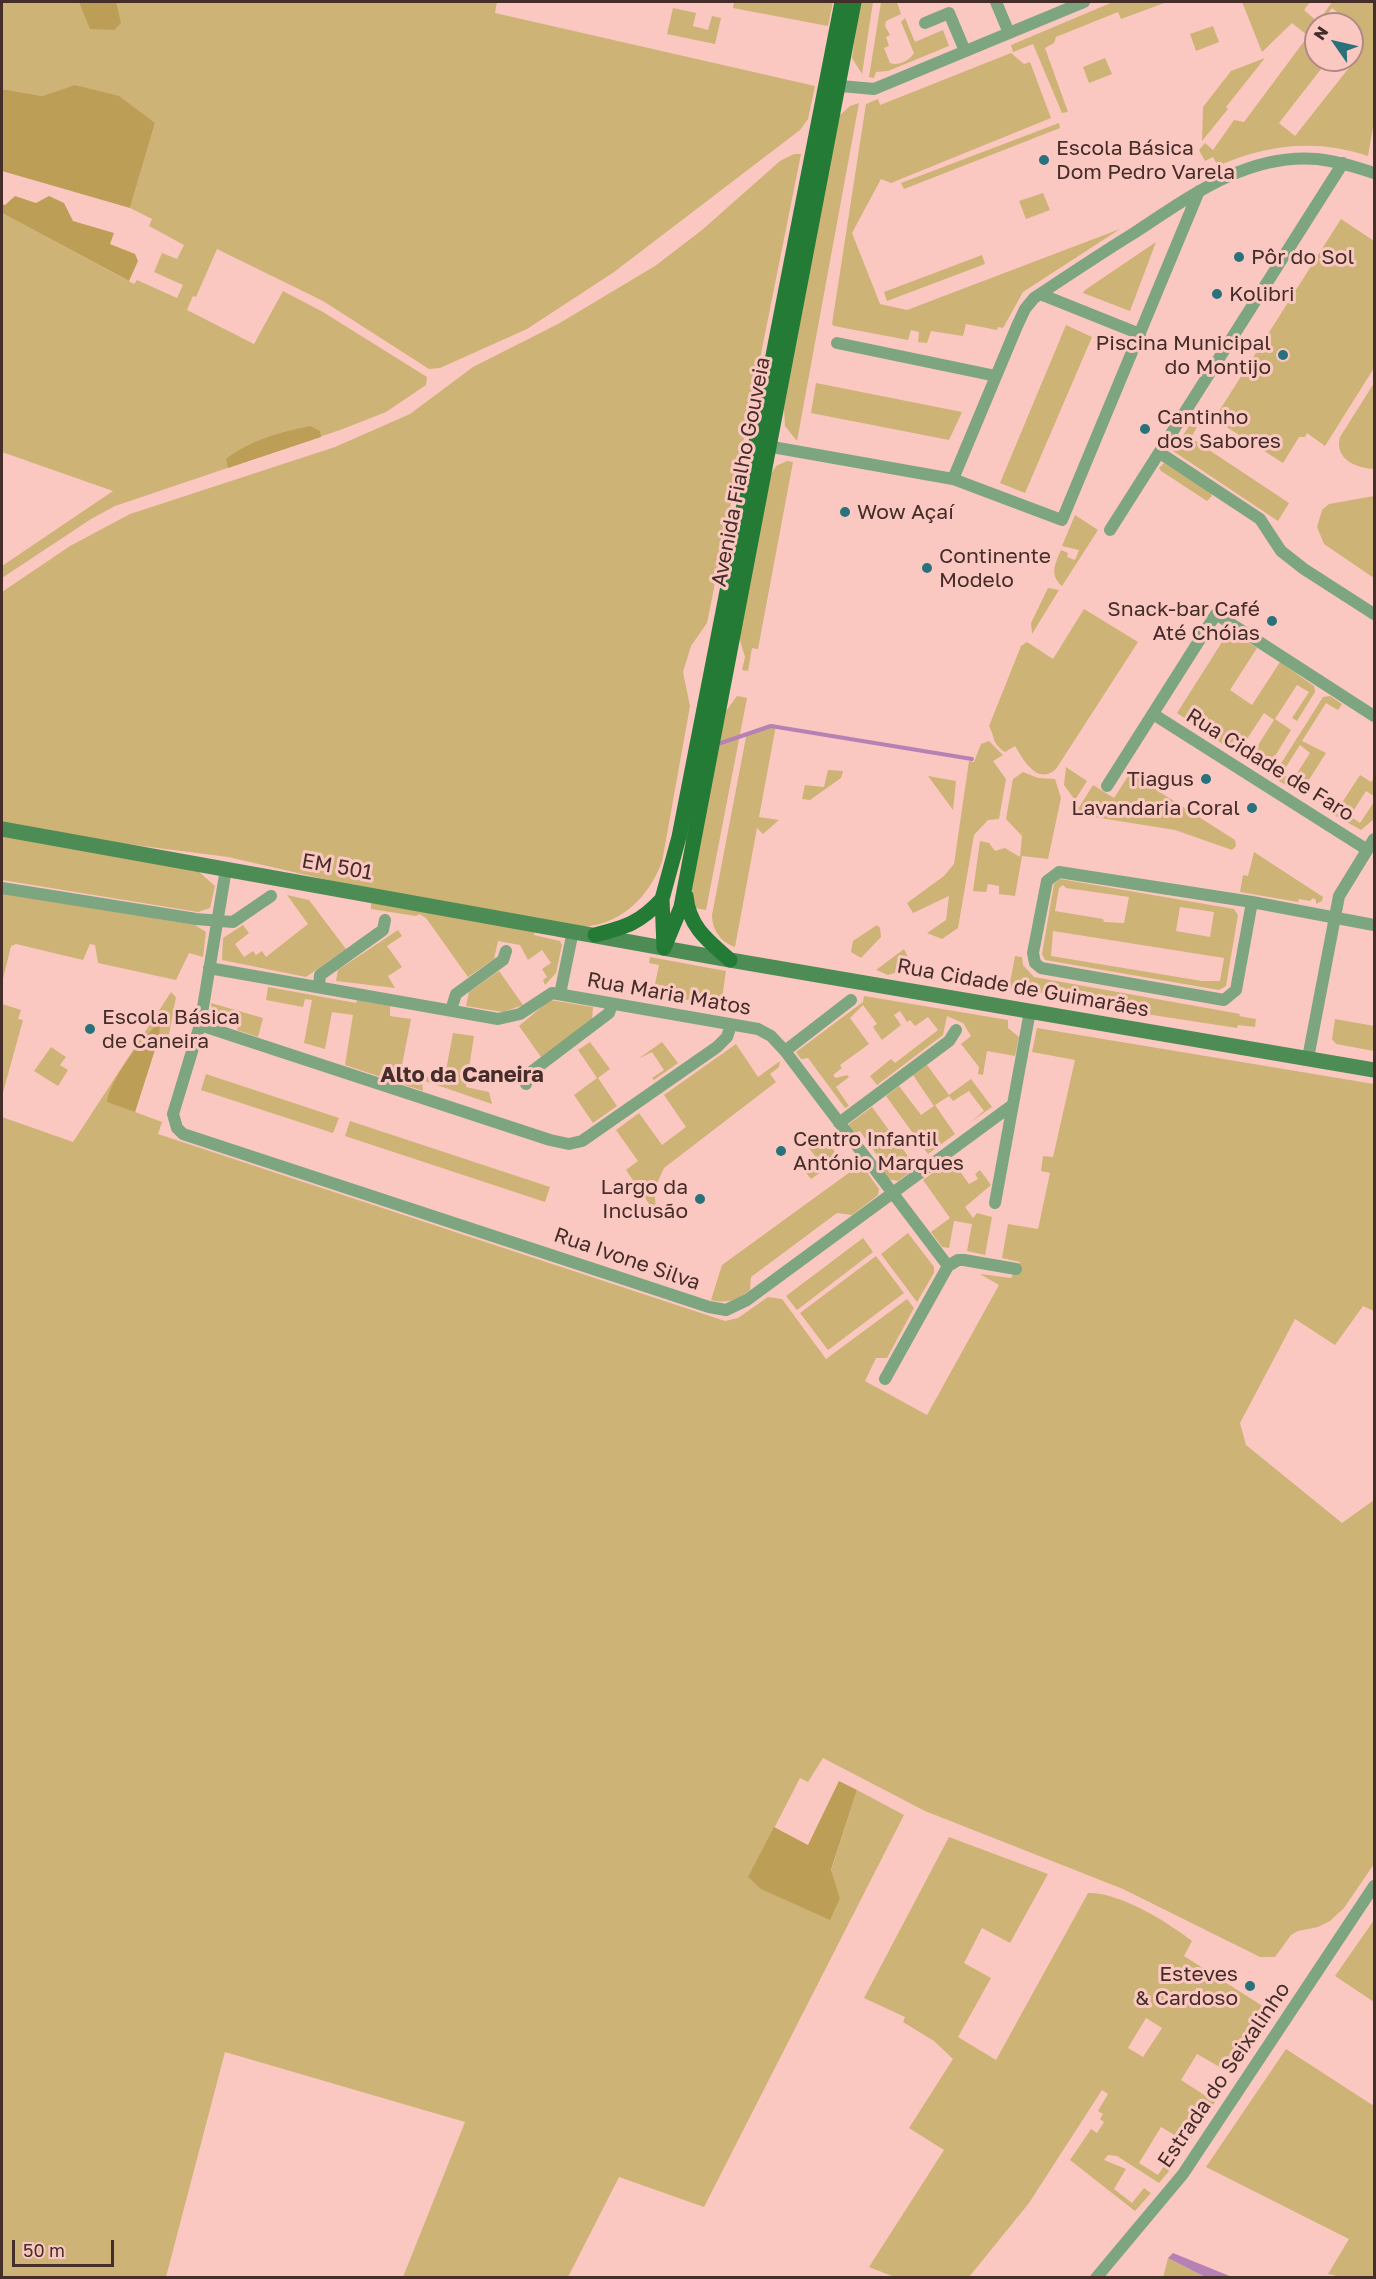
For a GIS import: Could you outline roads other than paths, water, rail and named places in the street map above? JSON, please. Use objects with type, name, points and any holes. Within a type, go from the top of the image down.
[{"type":"main road","name":"Avenida Fialho Gouveia","points":[[662,899],[679,837],[761,445],[831,85],[842,2]]},
{"type":"main road","name":"Avenida Fialho Gouveia","points":[[831,85],[854,2]]},
{"type":"main road","name":"Avenida Fialho Gouveia","points":[[664,948],[676,925],[761,445]]},
{"type":"main road","name":"EM 501","points":[[2,829],[664,948]]},
{"type":"main road","points":[[684,881],[687,907],[693,923],[702,937],[730,960]]},
{"type":"main road","points":[[595,935],[629,927],[648,915],[662,899]]},
{"type":"main road","points":[[662,899],[664,948]]},
{"type":"main road","name":"Rua Cidade de Guimarães","points":[[664,948],[1374,1070]]},
{"type":"street","points":[[996,2],[1009,33]]},
{"type":"street","points":[[831,85],[864,90],[874,89],[1084,2]]},
{"type":"street","points":[[925,23],[949,13],[965,51]]},
{"type":"street","points":[[953,479],[1025,309],[1040,294],[1199,191],[1235,173],[1269,162],[1316,159],[1343,163],[1374,173]]},
{"type":"street","points":[[1110,530],[1343,163]]},
{"type":"street","points":[[761,445],[953,479],[1062,520],[1199,191]]},
{"type":"street","points":[[1040,294],[1140,334]]},
{"type":"street","points":[[837,343],[996,376]]},
{"type":"street","points":[[1160,453],[1260,519],[1281,551],[1304,569],[1374,614]]},
{"type":"street","points":[[1107,786],[1216,614],[1374,716]]},
{"type":"street","name":"Rua Cidade de Faro","points":[[1153,714],[1366,849]]},
{"type":"street","points":[[1308,1058],[1339,896],[1374,838]]},
{"type":"street","points":[[226,869],[200,1025],[550,1140],[569,1143],[582,1141],[717,1047],[727,1036],[731,1025]]},
{"type":"street","points":[[1252,902],[1236,990],[1224,1000],[1041,968],[1035,963],[1033,953],[1047,881],[1059,872],[1252,902],[1374,925]]},
{"type":"street","points":[[2,888],[233,922],[271,896]]},
{"type":"street","points":[[319,987],[320,975],[383,930],[385,920]]},
{"type":"street","points":[[560,994],[573,931]]},
{"type":"street","points":[[451,1010],[456,994],[502,960],[506,951]]},
{"type":"street","name":"Rua Maria Matos","points":[[209,968],[498,1019],[520,1014],[552,993],[765,1032],[785,1051],[890,1193],[948,1266]]},
{"type":"street","points":[[785,1051],[851,1000]]},
{"type":"street","points":[[526,1084],[527,1075],[609,1013],[612,1004]]},
{"type":"street","points":[[995,1203],[1030,1011]]},
{"type":"street","name":"Rua Ivone Silva","points":[[200,1025],[173,1114],[177,1128],[183,1134],[709,1307],[726,1310],[747,1300],[1011,1106]]},
{"type":"street","points":[[839,1124],[949,1041],[956,1030]]},
{"type":"street","points":[[885,1378],[948,1266],[958,1260],[964,1260],[1016,1269]]},
{"type":"street","name":"Estrada do Seixalinho","points":[[1096,2277],[1183,2174],[1374,1886]]},
{"type":"waterway","points":[[721,743],[771,726],[972,759]]},
{"type":"place","name":"Escola Básica Dom Pedro Varela","points":[[1044,160]]},
{"type":"place","name":"Pôr do Sol","points":[[1239,257]]},
{"type":"place","name":"Kolibri","points":[[1217,294]]},
{"type":"place","name":"Piscina Municipal do Montijo","points":[[1283,355]]},
{"type":"place","name":"Cantinho dos Sabores","points":[[1145,429]]},
{"type":"place","name":"Wow Açaí","points":[[845,512]]},
{"type":"place","name":"Continente Modelo","points":[[927,568]]},
{"type":"place","name":"Snack-bar Café Até Chóias","points":[[1272,621]]},
{"type":"place","name":"Tiagus","points":[[1206,779]]},
{"type":"place","name":"Lavandaria Coral","points":[[1252,808]]},
{"type":"place","name":"Escola Básica de Caneira","points":[[90,1029]]},
{"type":"place","name":"Centro Infantil António Marques","points":[[781,1151]]},
{"type":"place","name":"Largo da Inclusão","points":[[700,1199]]},
{"type":"place","name":"Esteves & Cardoso","points":[[1250,1986]]},
{"type":"district","name":"Alto da Caneira","points":[[462,1075]]}]
